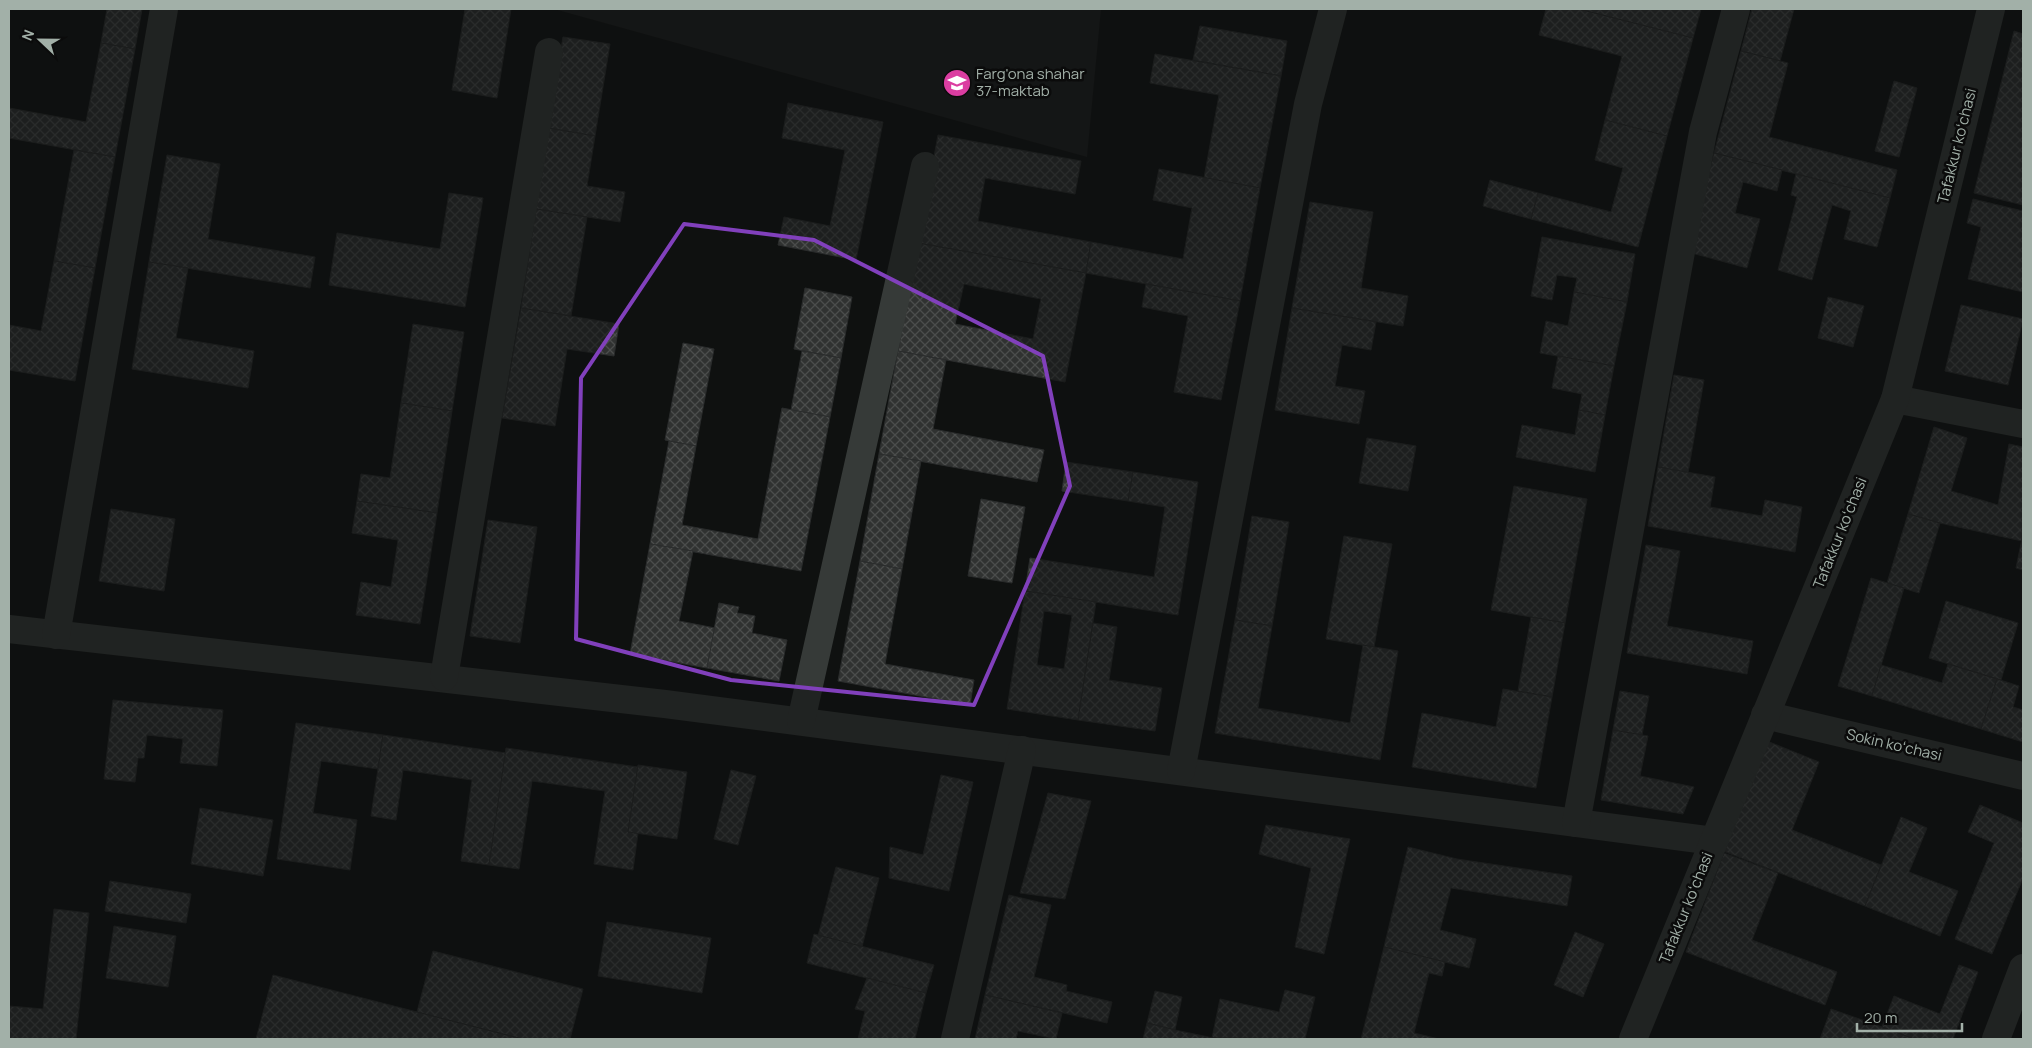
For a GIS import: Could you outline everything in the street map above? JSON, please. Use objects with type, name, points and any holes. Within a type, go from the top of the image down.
[{"type":"street","points":[[56,635],[164,9]]},
{"type":"street","points":[[1181,771],[1308,104],[1333,9]]},
{"type":"street","points":[[1576,823],[1703,132],[1736,9]]},
{"type":"street","name":"Tafakkur koʻchasi","points":[[1633,1039],[1895,400],[1991,9]]},
{"type":"street","points":[[444,677],[549,52]]},
{"type":"street","points":[[801,721],[925,166]]},
{"type":"street","points":[[1895,400],[2023,424]]},
{"type":"street","points":[[9,629],[444,677],[801,721],[1714,841]]},
{"type":"street","name":"Sokin koʻchasi","points":[[1765,715],[2023,776]]},
{"type":"street","points":[[955,1039],[1022,750]]},
{"type":"street","points":[[1996,1039],[2023,968]]},
{"type":"highlighted area","points":[[684,224],[814,240],[1043,356],[1070,486],[974,705],[731,680],[576,639],[581,378]]},
{"type":"shaded area","name":"Farg'ona shahar 37-maktab","points":[[554,9],[1101,9],[1087,157]]},
{"type":"building","points":[[107,9],[142,9],[135,49],[101,43]]},
{"type":"building","points":[[465,9],[511,9],[497,98],[452,90]]},
{"type":"building","points":[[1546,9],[1579,9],[1693,38],[1667,136],[1605,120],[1622,56],[1539,35]]},
{"type":"building","points":[[1579,9],[1701,9],[1693,38]]},
{"type":"building","points":[[1752,9],[1794,9],[1780,61],[1741,51]]},
{"type":"building","points":[[1200,26],[1287,41],[1281,76],[1193,60]]},
{"type":"building","points":[[2014,31],[2023,34],[2023,205],[1974,193]]},
{"type":"building","points":[[563,37],[610,44],[595,136],[548,128]]},
{"type":"building","points":[[101,43],[135,49],[115,157],[9,138],[9,108],[86,122]]},
{"type":"building","points":[[1741,51],[1788,63],[1769,137],[1897,170],[1890,198],[1714,153]]},
{"type":"building","points":[[1155,54],[1281,76],[1260,188],[1204,178],[1219,95],[1150,83]]},
{"type":"building","points":[[1894,81],[1917,88],[1899,157],[1875,151]]},
{"type":"building","points":[[788,103],[883,122],[856,260],[778,245],[784,217],[830,226],[845,150],[782,138]]},
{"type":"building","points":[[1605,120],[1667,136],[1638,247],[1531,219],[1538,193],[1611,212],[1623,168],[1595,160]]},
{"type":"building","points":[[548,128],[595,136],[587,186],[625,192],[620,222],[536,209]]},
{"type":"building","points":[[938,135],[1081,161],[1075,194],[985,178],[978,221],[1091,242],[1086,273],[918,243]]},
{"type":"building","points":[[74,150],[115,157],[95,268],[54,261]]},
{"type":"building","points":[[1714,153],[1782,170],[1777,191],[1743,182],[1735,213],[1760,219],[1747,268],[1688,252]]},
{"type":"building","points":[[167,155],[220,164],[208,239],[315,257],[310,288],[149,262]]},
{"type":"building","points":[[1159,169],[1260,188],[1240,301],[1086,273],[1091,242],[1183,259],[1192,208],[1153,200]]},
{"type":"building","points":[[1796,174],[1890,198],[1877,247],[1844,239],[1851,211],[1832,205],[1812,280],[1778,270],[1797,197],[1791,195]]},
{"type":"building","points":[[1490,180],[1538,193],[1531,219],[1483,206]]},
{"type":"building","points":[[449,193],[483,198],[465,307],[329,285],[337,233],[440,249]]},
{"type":"building","points":[[1973,199],[2023,211],[2023,292],[1968,279],[1981,227],[1967,223]]},
{"type":"building","points":[[1310,202],[1373,212],[1361,288],[1408,296],[1403,326],[1292,308]]},
{"type":"building","points":[[536,209],[587,217],[571,316],[521,308]]},
{"type":"building","points":[[1542,237],[1635,254],[1627,302],[1574,292],[1577,278],[1557,275],[1552,300],[1531,296]]},
{"type":"building","points":[[918,243],[1086,273],[1065,382],[898,351]],"holes":[[[964,284],[1041,299],[1033,339],[955,324]]]},
{"type":"building","points":[[54,261],[95,268],[75,381],[9,370],[9,325],[41,331]]},
{"type":"building","points":[[149,262],[188,268],[176,338],[254,351],[248,388],[132,369]]},
{"type":"building","points":[[1146,284],[1240,301],[1221,400],[1174,392],[1188,316],[1142,307]]},
{"type":"building","points":[[805,288],[852,297],[841,358],[794,349]]},
{"type":"building","points":[[1574,292],[1627,302],[1614,366],[1540,353],[1546,321],[1568,326]]},
{"type":"building","points":[[1828,297],[1864,306],[1853,347],[1818,338]]},
{"type":"building","points":[[1961,305],[2023,319],[2008,385],[1945,371]]},
{"type":"building","points":[[521,308],[619,324],[614,356],[567,349],[555,426],[502,418]]},
{"type":"building","points":[[1292,308],[1376,322],[1371,350],[1342,345],[1335,386],[1365,391],[1359,424],[1275,410]]},
{"type":"building","points":[[413,324],[464,332],[452,411],[401,403]]},
{"type":"building","points":[[683,343],[714,349],[696,446],[665,440]]},
{"type":"building","points":[[802,351],[841,358],[830,417],[791,410]]},
{"type":"building","points":[[898,351],[946,360],[933,429],[1044,450],[1037,482],[879,454]]},
{"type":"building","points":[[1558,356],[1614,366],[1605,415],[1579,410],[1582,394],[1552,388]]},
{"type":"building","points":[[1674,375],[1704,380],[1688,473],[1658,467]]},
{"type":"building","points":[[401,403],[452,411],[437,513],[357,501],[361,474],[390,478]]},
{"type":"building","points":[[782,408],[830,417],[801,571],[650,544],[669,441],[696,446],[682,525],[758,539]]},
{"type":"building","points":[[1579,410],[1605,415],[1595,472],[1516,457],[1522,425],[1575,435]]},
{"type":"building","points":[[1934,427],[1967,438],[1951,491],[1998,505],[2009,444],[2023,447],[2022,541],[1908,514]]},
{"type":"building","points":[[1367,438],[1416,446],[1408,491],[1359,483]]},
{"type":"building","points":[[879,454],[921,461],[902,569],[860,561]]},
{"type":"building","points":[[1066,462],[1133,472],[1128,501],[1062,491]]},
{"type":"building","points":[[1658,467],[1715,477],[1710,507],[1762,516],[1765,500],[1802,507],[1795,552],[1648,526]]},
{"type":"building","points":[[1133,472],[1198,482],[1178,615],[1025,591],[1030,558],[1154,577],[1165,507],[1128,501]]},
{"type":"building","points":[[1514,486],[1587,499],[1565,623],[1491,610]]},
{"type":"building","points":[[981,499],[1025,507],[1012,583],[968,576]]},
{"type":"building","points":[[357,501],[437,513],[420,624],[356,615],[361,582],[391,587],[398,540],[352,533]]},
{"type":"building","points":[[111,509],[175,519],[164,591],[99,581]]},
{"type":"building","points":[[1908,514],[1940,523],[1919,593],[1887,583]]},
{"type":"building","points":[[1252,516],[1289,522],[1272,626],[1235,620]]},
{"type":"building","points":[[488,520],[537,527],[520,643],[470,636]]},
{"type":"building","points":[[2023,534],[2023,570],[2016,568]]},
{"type":"building","points":[[1344,536],[1392,544],[1374,647],[1326,639]]},
{"type":"building","points":[[650,544],[693,551],[679,621],[715,628],[707,668],[630,654]]},
{"type":"building","points":[[1646,545],[1680,551],[1667,626],[1753,641],[1747,674],[1627,653]]},
{"type":"building","points":[[860,561],[902,569],[885,664],[974,680],[970,705],[838,681]]},
{"type":"building","points":[[1871,578],[1904,588],[1872,696],[1838,686]]},
{"type":"building","points":[[1025,591],[1096,602],[1078,720],[1007,709]],"holes":[[[1044,611],[1072,615],[1064,669],[1037,665]]]},
{"type":"building","points":[[1946,601],[2018,623],[2001,680],[1929,658]]},
{"type":"building","points":[[719,603],[739,607],[737,613],[755,616],[752,633],[787,640],[779,681],[707,668]]},
{"type":"building","points":[[1531,617],[1565,623],[1552,697],[1518,691]]},
{"type":"building","points":[[1235,620],[1272,626],[1258,708],[1350,723],[1363,645],[1398,651],[1380,760],[1215,733]]},
{"type":"building","points":[[1093,623],[1117,627],[1109,680],[1162,688],[1155,731],[1078,720]]},
{"type":"building","points":[[1948,664],[1997,679],[1981,729],[1872,696],[1881,665],[1942,683]]},
{"type":"building","points":[[1997,679],[2019,686],[2013,707],[2023,710],[2023,742],[1981,729]]},
{"type":"building","points":[[1503,689],[1552,697],[1536,788],[1412,767],[1422,713],[1496,727]]},
{"type":"building","points":[[1620,691],[1649,696],[1642,735],[1613,730]]},
{"type":"building","points":[[113,700],[223,710],[217,766],[180,763],[183,739],[147,735],[144,758],[138,758],[135,782],[104,779]]},
{"type":"building","points":[[296,723],[383,735],[378,769],[321,761],[313,813],[357,820],[350,870],[277,859]]},
{"type":"building","points":[[1613,730],[1648,736],[1640,776],[1694,787],[1683,814],[1601,800]]},
{"type":"building","points":[[383,735],[506,753],[489,865],[461,861],[472,780],[403,770],[396,820],[371,816]]},
{"type":"building","points":[[1767,741],[1819,762],[1792,830],[1881,865],[1865,906],[1723,851]]},
{"type":"building","points":[[506,748],[638,767],[628,832],[638,833],[633,870],[594,864],[605,791],[532,781],[519,869],[489,865]]},
{"type":"building","points":[[638,765],[687,772],[677,839],[628,832]]},
{"type":"building","points":[[731,770],[756,776],[738,845],[714,839]]},
{"type":"building","points":[[941,775],[973,782],[949,891],[889,878],[890,847],[923,855]]},
{"type":"building","points":[[1048,793],[1091,801],[1065,899],[1020,893]]},
{"type":"building","points":[[1980,805],[2023,823],[2023,878],[1992,954],[1955,939],[1994,843],[1968,832]]},
{"type":"building","points":[[200,808],[273,820],[263,876],[191,864]]},
{"type":"building","points":[[1901,817],[1927,828],[1909,872],[1958,891],[1940,936],[1865,906]]},
{"type":"building","points":[[1266,825],[1350,839],[1324,954],[1295,947],[1311,868],[1259,854]]},
{"type":"building","points":[[1408,847],[1457,859],[1572,876],[1567,906],[1451,888],[1440,930],[1476,939],[1469,968],[1384,947]]},
{"type":"building","points":[[1724,853],[1778,873],[1752,940],[1837,972],[1825,1005],[1686,952]]},
{"type":"building","points":[[836,867],[879,878],[862,947],[818,936]]},
{"type":"building","points":[[110,881],[191,894],[186,923],[105,911]]},
{"type":"building","points":[[1009,895],[1051,905],[1034,977],[1067,985],[1066,991],[1112,1002],[1107,1023],[985,995]]},
{"type":"building","points":[[54,909],[89,913],[76,1039],[9,1039],[9,1006],[43,1009]]},
{"type":"building","points":[[607,922],[711,938],[702,993],[598,976]]},
{"type":"building","points":[[114,926],[176,936],[168,987],[106,978]]},
{"type":"building","points":[[1575,932],[1604,944],[1583,997],[1554,985]]},
{"type":"building","points":[[814,934],[934,965],[926,993],[807,963]]},
{"type":"building","points":[[1384,947],[1445,962],[1442,976],[1429,973],[1414,1033],[1439,1039],[1361,1039]]},
{"type":"building","points":[[433,951],[583,989],[570,1039],[522,1039],[417,1012]]},
{"type":"building","points":[[1959,965],[1978,972],[1953,1039],[1914,1039],[1882,1027],[1894,996],[1940,1014]]},
{"type":"building","points":[[273,975],[417,1012],[522,1039],[256,1039]]},
{"type":"building","points":[[867,978],[926,993],[915,1039],[858,1039],[865,1011],[855,1009]]},
{"type":"building","points":[[1285,990],[1315,997],[1305,1039],[1212,1038],[1220,999],[1279,1012]]},
{"type":"building","points":[[1155,991],[1182,997],[1175,1030],[1147,1023]]},
{"type":"building","points":[[985,995],[1062,1013],[1056,1039],[1018,1031],[1016,1039],[975,1039]]},
{"type":"building","points":[[1831,1009],[1882,1027],[1914,1039],[1820,1039]]},
{"type":"building","points":[[1147,1023],[1175,1030],[1218,1039],[1143,1039]]},
{"type":"place","name":"Farg'ona shahar 37-maktab","points":[[957,83]]}]
